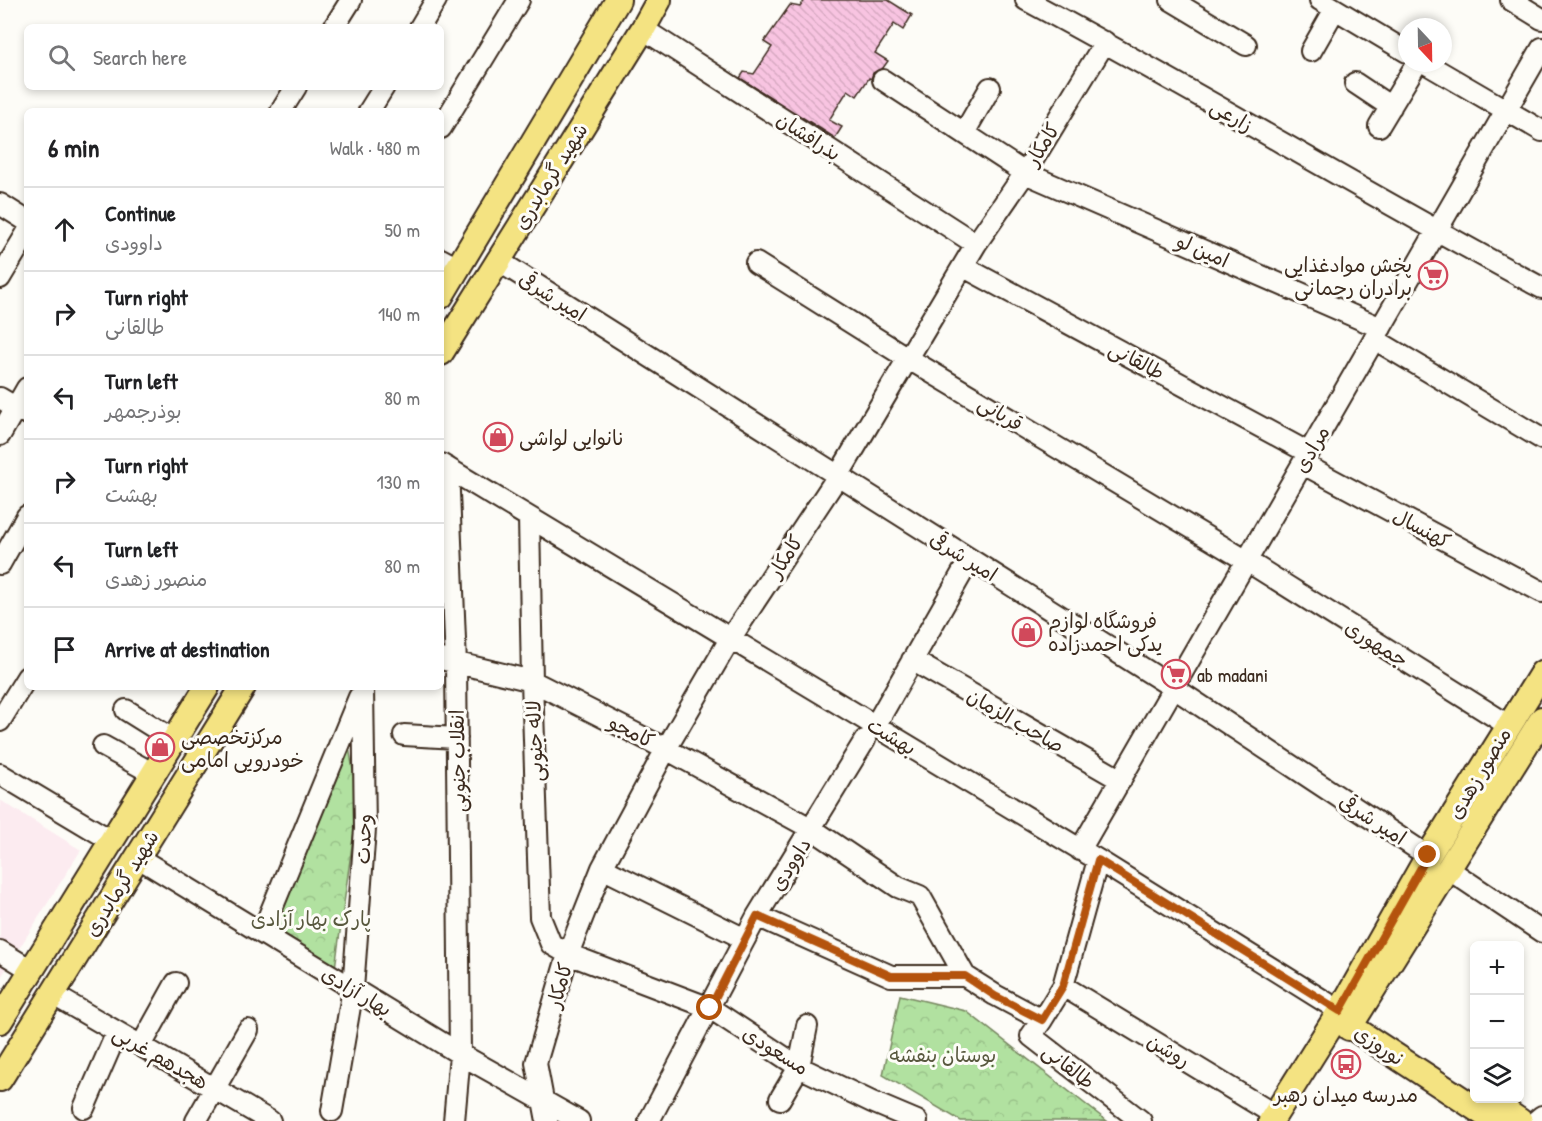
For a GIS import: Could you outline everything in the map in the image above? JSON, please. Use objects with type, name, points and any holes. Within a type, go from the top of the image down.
[{"type":"main road","name":"شهید گرمابدری","points":[[444,284],[449,264],[618,0]]},
{"type":"main road","name":"شهید گرمابدری","points":[[444,348],[659,0]]},
{"type":"main road","name":"منصور زهدی","points":[[1278,1119],[1349,1017],[1438,862],[1508,725],[1542,673]]},
{"type":"main road","name":"شهید گرمابدری","points":[[0,1021],[205,690]]},
{"type":"main road","name":"شهید گرمابدری","points":[[0,1079],[241,690]]},
{"type":"main road","name":"منصور زهدی","points":[[1438,862],[1535,744],[1542,719]]},
{"type":"main road","points":[[112,841],[137,857]]},
{"type":"main road","name":"نوروزی","points":[[1349,1017],[1470,1089]]},
{"type":"main road","name":"نوروزی","points":[[1349,1017],[1495,1121]]},
{"type":"main road","points":[[1494,1103],[1521,1121]]},
{"type":"street","points":[[336,24],[351,0]]},
{"type":"street","points":[[422,24],[436,0]]},
{"type":"street","points":[[444,123],[519,0]]},
{"type":"street","name":"زارعی","points":[[1026,0],[1105,42],[1437,231],[1542,288]]},
{"type":"street","points":[[1511,0],[1542,19]]},
{"type":"street","points":[[1177,1],[1246,45]]},
{"type":"street","points":[[1311,51],[1327,4],[1398,47]]},
{"type":"street","name":"بذرافشان","points":[[643,28],[976,244]]},
{"type":"street","name":"کامکار","points":[[547,1121],[536,1063],[568,954],[602,868],[666,749],[730,639],[838,476],[976,244],[1105,42]]},
{"type":"street","name":"مرادی","points":[[1080,850],[1542,48]]},
{"type":"street","points":[[1379,126],[1412,72]]},
{"type":"street","points":[[1440,72],[1542,131]]},
{"type":"street","name":"امین لو","points":[[883,80],[1024,172],[1378,334],[1542,439]]},
{"type":"street","points":[[1355,83],[1390,107]]},
{"type":"street","points":[[964,133],[990,88]]},
{"type":"street","points":[[283,108],[294,90]]},
{"type":"street","points":[[371,108],[382,90]]},
{"type":"street","points":[[0,204],[24,219]]},
{"type":"street","points":[[0,278],[24,238]]},
{"type":"street","name":"امیر شرقی","points":[[497,260],[1174,688],[1542,932]]},
{"type":"street","name":"قربانی","points":[[756,263],[909,359],[1247,561]]},
{"type":"street","name":"طالقانی","points":[[964,267],[1306,458]]},
{"type":"street","points":[[0,435],[14,406],[24,392]]},
{"type":"street","name":"کهنسال","points":[[1306,458],[1542,592]]},
{"type":"street","name":"بهشت","points":[[444,466],[730,639],[870,733],[1098,860],[1349,1017]]},
{"type":"street","name":"انقلاب جنوبی","points":[[444,466],[449,662],[457,738],[460,1054],[454,1121]]},
{"type":"street","name":"لاله جنوبی","points":[[529,517],[531,681],[540,917],[551,944],[568,954]]},
{"type":"street","points":[[0,564],[24,528]]},
{"type":"street","name":"داوودی","points":[[649,1121],[757,916],[870,733],[970,559]]},
{"type":"street","name":"جمهوری","points":[[1247,561],[1508,725]]},
{"type":"street","name":"صاحب الزمان","points":[[912,660],[1121,780]]},
{"type":"street","name":"کامجو","points":[[449,662],[531,681],[666,749],[812,829]]},
{"type":"street","points":[[0,721],[24,682]]},
{"type":"street","name":"وحدت","points":[[261,933],[362,690]]},
{"type":"street","name":"وحدت","points":[[332,1111],[353,989],[365,829],[363,690]]},
{"type":"street","points":[[126,710],[174,740]]},
{"type":"street","points":[[404,735],[457,738]]},
{"type":"street","points":[[103,746],[153,774]]},
{"type":"street","points":[[0,774],[112,841]]},
{"type":"street","points":[[757,916],[891,976],[965,976],[920,896],[898,887],[812,829]]},
{"type":"street","name":"بهار آزادی","points":[[137,857],[460,1054],[579,1121]]},
{"type":"street","points":[[1042,1020],[1063,986],[1098,860]]},
{"type":"street","points":[[602,868],[745,939]]},
{"type":"street","points":[[0,951],[31,970]]},
{"type":"street","name":"مسعودی","points":[[568,954],[710,1008],[799,1066],[894,1117],[916,1121]]},
{"type":"street","name":"طالقانی","points":[[965,976],[995,996],[1042,1020],[1031,1036],[1141,1121]]},
{"type":"street","points":[[141,1046],[176,983]]},
{"type":"street","name":"روشن","points":[[1063,986],[1278,1119]]},
{"type":"street","name":"هجدهم غربی","points":[[52,994],[215,1089],[259,1118]]},
{"type":"street","points":[[780,1099],[799,1066],[807,1026]]},
{"type":"street","points":[[196,1121],[248,1030]]},
{"type":"street","points":[[84,1108],[117,1032]]},
{"type":"street","points":[[1536,1121],[1542,1116]]},
{"type":"shaded area","points":[[0,800],[81,850],[0,979]]},
{"type":"green space","name":"پارک بهار آزادی","points":[[347,734],[358,802],[335,968],[272,931]]},
{"type":"green space","name":"بوستان بنفشه","points":[[900,995],[966,1011],[1107,1121],[961,1121],[883,1075]]},
{"type":"building","points":[[805,0],[888,0],[912,15],[903,30],[894,24],[875,53],[888,61],[883,68],[873,73],[857,96],[848,90],[829,120],[842,127],[835,138],[740,78],[744,72],[754,74],[772,47],[764,42],[790,5],[800,7]]},
{"type":"place","name":"پخش موادغذایی برادران رحمانی","points":[[1433,275]]},
{"type":"place","name":"نانوایی لواشی","points":[[498,437]]},
{"type":"place","name":"فروشگاه لوازم یدکی احمدزاده","points":[[1027,632]]},
{"type":"place","name":"ab madani","points":[[1176,674]]},
{"type":"place","name":"مرکزتخصصی خودرویی امامی","points":[[160,747]]},
{"type":"place","name":"مدرسه میدان رهبر","points":[[1346,1064]]},
{"type":"route","points":[[710,1008],[757,916],[891,976],[965,976],[995,996],[1042,1020],[1063,986],[1098,860],[1340,1011],[1428,855]]}]
